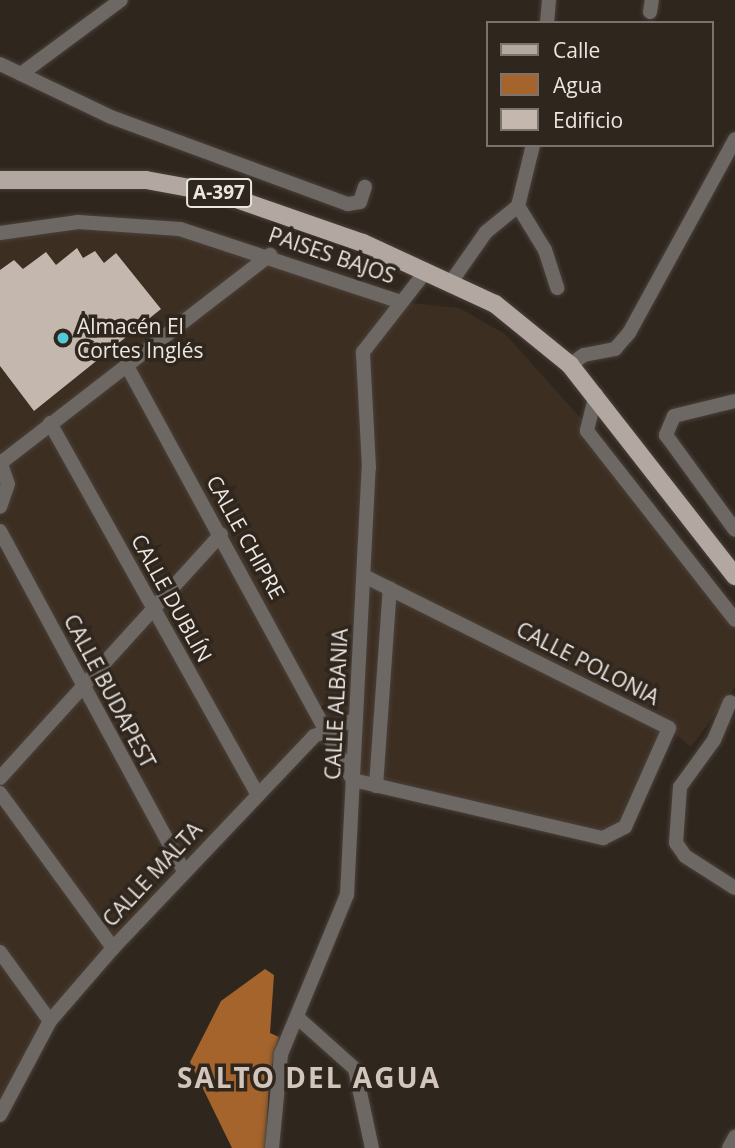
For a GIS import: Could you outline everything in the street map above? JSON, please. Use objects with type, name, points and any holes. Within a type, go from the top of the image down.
[{"type":"main road","name":"A-397","points":[[0,180],[111,178],[193,187],[302,219],[451,282],[514,315],[570,365],[596,394],[735,576]]},
{"type":"street","points":[[21,74],[121,0]]},
{"type":"street","points":[[547,21],[549,0]]},
{"type":"street","points":[[0,64],[111,117],[348,204],[363,199],[365,187]]},
{"type":"street","points":[[570,365],[584,355],[615,349],[629,333],[735,139]]},
{"type":"street","points":[[451,282],[486,232],[518,206],[533,147]]},
{"type":"street","points":[[518,206],[545,250],[557,288]]},
{"type":"street","name":"PAISES BAJOS","points":[[0,233],[78,222],[145,224],[270,255],[401,302]]},
{"type":"street","points":[[0,507],[8,484],[1,462],[270,255]]},
{"type":"street","name":"CALLE ALBANIA","points":[[272,1148],[275,1085],[298,1018],[347,895],[369,433],[363,352],[426,271]]},
{"type":"street","name":"CALLE CHIPRE","points":[[127,366],[326,729]]},
{"type":"street","points":[[596,394],[587,431],[735,620]]},
{"type":"street","points":[[735,401],[674,416],[666,435],[735,530]]},
{"type":"street","name":"CALLE DUBLÍN","points":[[50,424],[257,794]]},
{"type":"street","name":"CALLE BUDAPEST","points":[[0,531],[184,871]]},
{"type":"street","points":[[0,778],[221,534]]},
{"type":"street","name":"CALLE POLONIA","points":[[352,780],[616,835],[669,728],[364,576]]},
{"type":"street","points":[[376,786],[390,588]]},
{"type":"street","points":[[730,702],[713,740],[680,787],[676,843],[685,856],[735,888]]},
{"type":"street","points":[[352,780],[326,729],[356,719]]},
{"type":"street","name":"CALLE MALTA","points":[[2,1108],[51,1021],[113,948],[257,794],[326,729]]},
{"type":"street","points":[[0,793],[113,948]]},
{"type":"street","points":[[0,952],[51,1021]]},
{"type":"street","points":[[298,1018],[355,1069],[372,1148]]},
{"type":"street","points":[[729,1148],[735,1137]]},
{"type":"shaded area","points":[[144,224],[401,302],[459,308],[505,334],[586,424],[735,620],[735,687],[691,747],[669,729],[625,827],[603,838],[353,780],[356,720],[326,729],[51,1021],[0,1115],[0,233]]},
{"type":"water","points":[[265,969],[274,975],[270,1033],[279,1037],[269,1078],[266,1148],[232,1148],[190,1062],[221,1001]]},
{"type":"building","name":"Almacén El Cortes Inglés","points":[[77,248],[83,258],[95,251],[104,263],[116,253],[161,309],[34,411],[0,366],[0,270],[14,260],[23,269],[46,252],[56,265]]},
{"type":"place","name":"Almacén El Cortes Inglés","points":[[63,338]]},
{"type":"district","name":"SALTO DEL AGUA","points":[[309,1077]]}]
